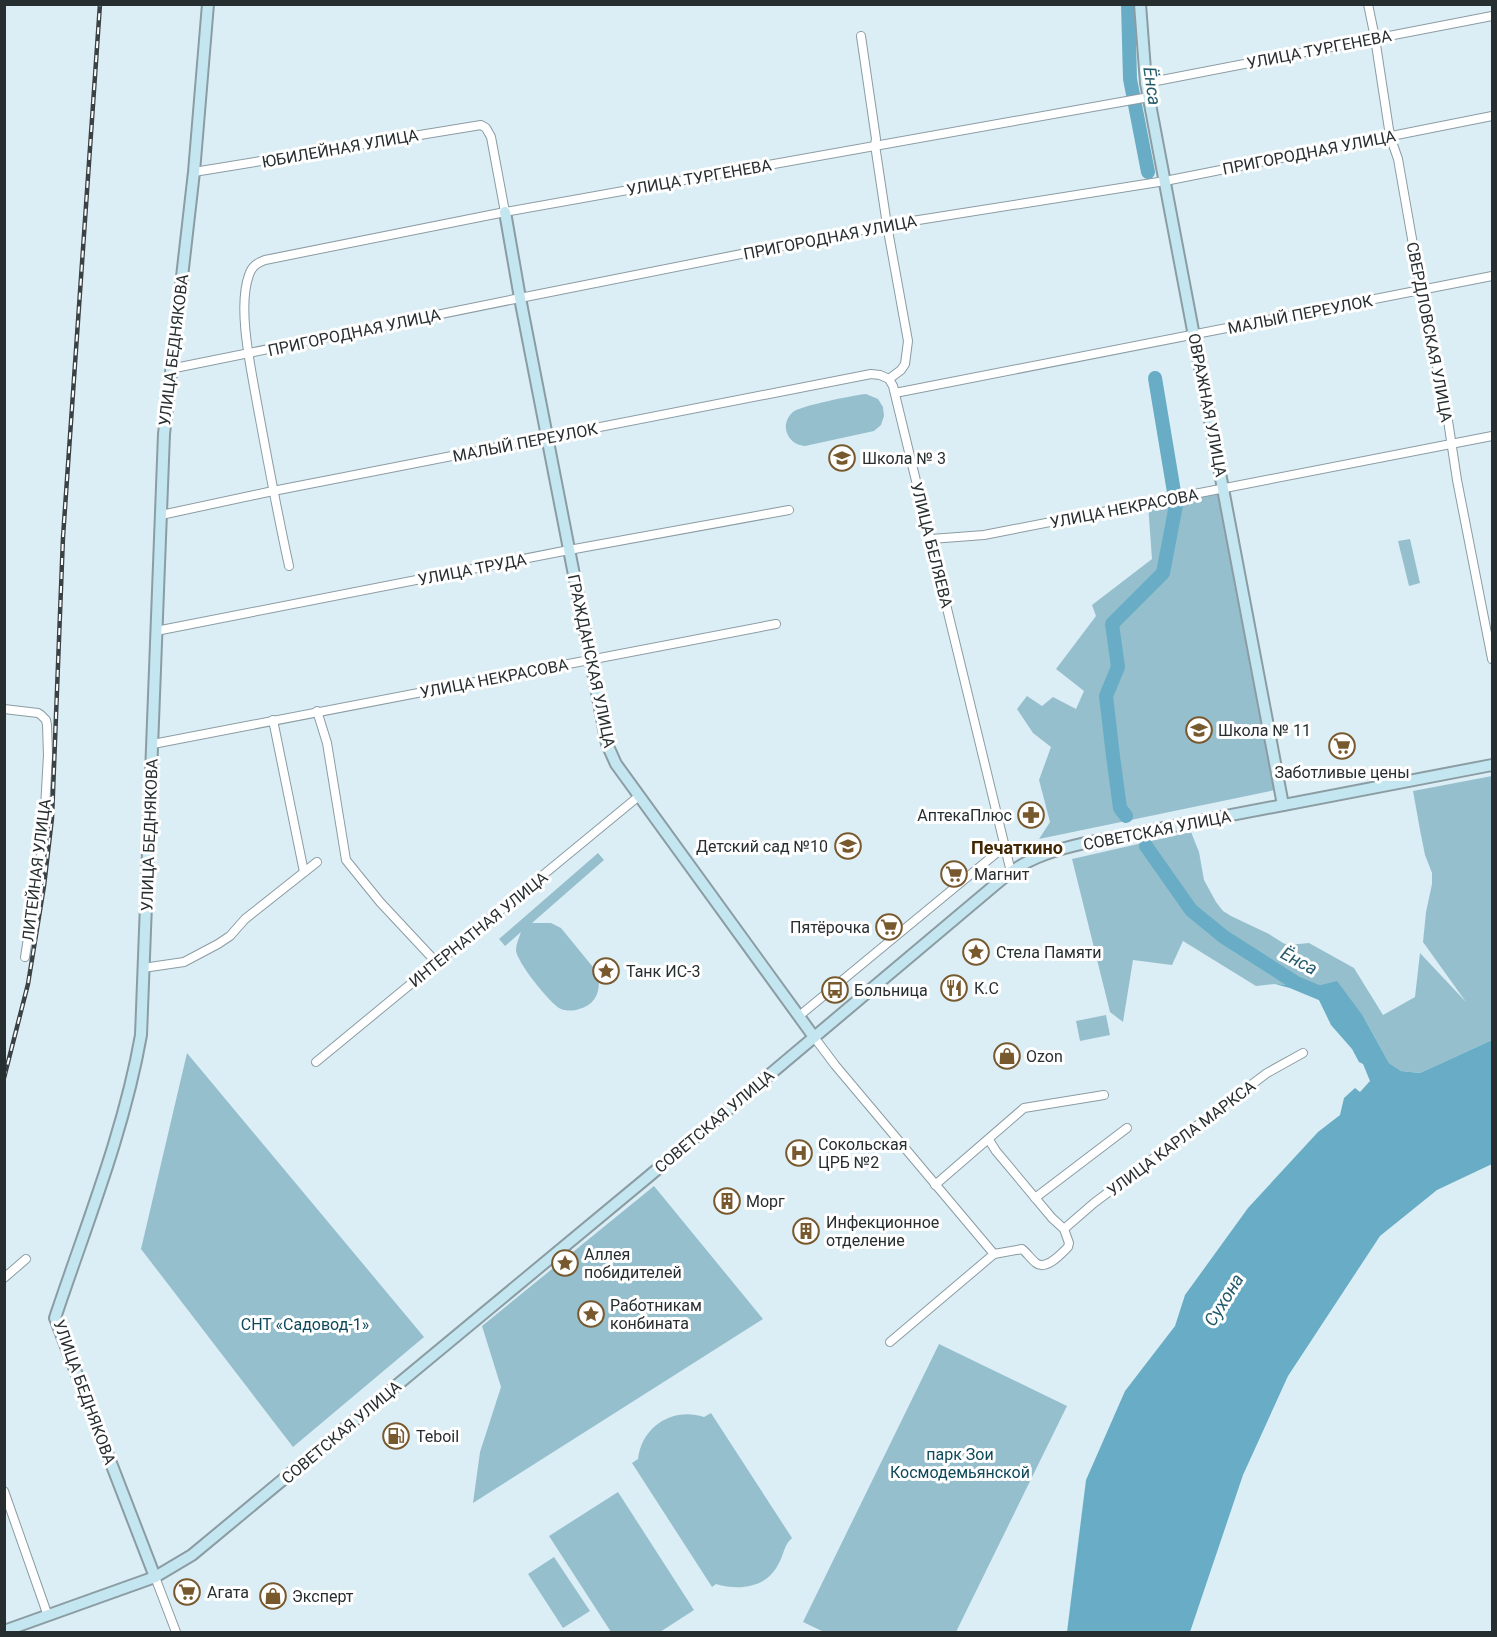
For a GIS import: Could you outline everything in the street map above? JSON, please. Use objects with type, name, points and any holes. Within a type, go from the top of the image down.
[{"type":"street","name":"УЛИЦА БЕДНЯКОВА","points":[[176,1632],[55,1318],[116,1138],[135,1072],[141,1035],[164,434],[194,172],[208,4]]},
{"type":"street","name":"ОВРАЖНАЯ УЛИЦА","points":[[1140,4],[1146,83],[1283,805]]},
{"type":"street","name":"СВЕРДЛОВСКАЯ УЛИЦА","points":[[1368,4],[1390,136],[1398,159],[1421,290],[1447,414],[1456,480],[1492,659]]},
{"type":"street","name":"УЛИЦА ТУРГЕНЕВА","points":[[1146,83],[1492,16]]},
{"type":"street","points":[[861,36],[887,225],[908,341],[905,364],[889,379]]},
{"type":"street","name":"УЛИЦА ТУРГЕНЕВА","points":[[249,353],[245,309],[247,284],[253,267],[265,260],[505,212],[1132,101],[1149,96]]},
{"type":"street","name":"ПРИГОРОДНАЯ УЛИЦА","points":[[170,369],[887,225],[1165,181],[1492,116]]},
{"type":"street","name":"ЮБИЛЕЙНАЯ УЛИЦА","points":[[194,172],[475,125],[486,128]]},
{"type":"street","name":"ГРАЖДАНСКАЯ УЛИЦА","points":[[486,128],[491,137],[590,660],[611,755],[835,1065],[993,1254]]},
{"type":"street","name":"МАЛЫЙ ПЕРЕУЛОК","points":[[895,393],[1492,276]]},
{"type":"street","points":[[249,353],[273,491],[289,566]]},
{"type":"street","name":"МАЛЫЙ ПЕРЕУЛОК","points":[[161,515],[871,374],[889,379]]},
{"type":"street","name":"УЛИЦА БЕЛЯЕВА","points":[[889,379],[895,393],[1011,872]]},
{"type":"street","name":"УЛИЦА НЕКРАСОВА","points":[[931,539],[984,535],[1492,436]]},
{"type":"street","name":"УЛИЦА ТРУДА","points":[[156,631],[569,550],[789,510]]},
{"type":"street","name":"УЛИЦА НЕКРАСОВА","points":[[153,744],[776,624]]},
{"type":"street","name":"ЛИТЕЙНАЯ УЛИЦА","points":[[4,709],[38,713],[46,720],[47,726],[48,755],[43,843],[25,957]]},
{"type":"street","points":[[317,711],[327,743],[346,860],[380,902],[437,963]]},
{"type":"street","points":[[273,720],[304,872]]},
{"type":"street","name":"СОВЕТСКАЯ УЛИЦА","points":[[4,1631],[155,1577],[192,1555],[1011,872],[1045,854],[1077,845],[1492,765]]},
{"type":"street","name":"ИНТЕРНАТНАЯ УЛИЦА","points":[[316,1062],[639,796]]},
{"type":"street","points":[[799,1016],[1005,846]]},
{"type":"street","points":[[143,968],[184,962],[218,944],[230,936],[245,919],[317,862]]},
{"type":"street","name":"УЛИЦА КАРЛА МАРКСА","points":[[1064,1229],[1094,1203],[1267,1073],[1303,1053]]},
{"type":"street","points":[[935,1185],[1024,1108],[1104,1095]]},
{"type":"street","points":[[1035,1198],[1127,1128]]},
{"type":"street","points":[[890,1342],[993,1254],[1022,1248],[1036,1264],[1046,1265],[1068,1247],[1069,1243],[1064,1229],[1052,1218],[988,1140]]},
{"type":"street","points":[[4,1278],[26,1259]]},
{"type":"street","points":[[4,1491],[48,1616]]},
{"type":"green space","points":[[866,394],[878,399],[883,407],[884,416],[881,425],[874,431],[805,446],[799,445],[788,436],[786,424],[793,412],[816,404]]},
{"type":"green space","points":[[1224,488],[1280,789],[1039,839],[1050,822],[1039,780],[1051,747],[1033,733],[1017,709],[1027,696],[1042,706],[1053,697],[1076,709],[1084,691],[1056,669],[1096,616],[1092,605],[1152,559],[1148,504]]},
{"type":"green space","points":[[1410,539],[1420,583],[1409,586],[1398,541]]},
{"type":"green space","points":[[1492,776],[1492,1040],[1420,1073],[1401,1071],[1389,1063],[1363,1016],[1296,983],[1256,986],[1183,941],[1172,965],[1133,960],[1123,1022],[1110,1012],[1072,859],[1191,832],[1199,852],[1204,880],[1223,911],[1283,943],[1288,945],[1309,943],[1354,968],[1383,1015],[1415,997],[1420,953],[1466,1002],[1423,942],[1432,873],[1425,855],[1413,791]]},
{"type":"green space","points":[[598,853],[604,860],[532,923],[551,923],[561,928],[597,972],[599,984],[594,1000],[577,1010],[563,1010],[542,991],[521,963],[516,950],[521,932],[505,946],[499,939]]},
{"type":"green space","points":[[1106,1015],[1110,1035],[1080,1041],[1076,1021]]},
{"type":"green space","name":"СНТ «Садовод-1»","points":[[187,1053],[424,1337],[293,1447],[141,1249]]},
{"type":"green space","points":[[654,1186],[763,1319],[473,1503],[480,1452],[501,1387],[482,1326]]},
{"type":"green space","name":"парк Зои Космодемьянской","points":[[939,1344],[1067,1406],[956,1632],[824,1632],[803,1622]]},
{"type":"green space","points":[[711,1413],[792,1538],[774,1571],[767,1578],[752,1586],[734,1587],[716,1584],[712,1587],[632,1463],[638,1459],[646,1437],[661,1422],[681,1415],[704,1417]]},
{"type":"green space","points":[[618,1492],[694,1610],[660,1632],[611,1632],[549,1536]]},
{"type":"green space","points":[[554,1557],[590,1611],[563,1628],[528,1574]]},
{"type":"water","name":"Сухона","points":[[1337,981],[1363,1016],[1389,1063],[1401,1071],[1420,1073],[1492,1040],[1492,1164],[1437,1190],[1380,1236],[1288,1376],[1243,1475],[1190,1632],[1067,1632],[1086,1480],[1125,1391],[1175,1326],[1185,1295],[1248,1208],[1318,1132],[1340,1115],[1344,1098],[1355,1088],[1360,1092],[1370,1081],[1363,1064],[1359,1062],[1352,1049],[1331,1025],[1318,998],[1312,994],[1275,984],[1293,985],[1296,983],[1309,988]]},
{"type":"waterway","name":"Ёнса","points":[[1128,4],[1130,79],[1148,172]]},
{"type":"waterway","name":"Ёнса","points":[[1155,378],[1174,492]]},
{"type":"waterway","name":"Ёнса","points":[[1126,816],[1120,808],[1106,696],[1118,667],[1112,624],[1163,573],[1176,505]]},
{"type":"waterway","name":"Ёнса","points":[[1146,846],[1191,910],[1224,937],[1296,983],[1325,995]]},
{"type":"railway","points":[[4,1078],[28,984],[44,886],[52,818],[63,537],[100,4]]},
{"type":"place","name":"Школа № 3","points":[[842,458]]},
{"type":"place","name":"Школа № 11","points":[[1199,730]]},
{"type":"place","name":"Заботливые цены","points":[[1342,746]]},
{"type":"place","name":"АптекаПлюс","points":[[1031,815]]},
{"type":"place","name":"Детский сад №10","points":[[848,846]]},
{"type":"place","name":"Магнит","points":[[954,874]]},
{"type":"place","name":"Пятёрочка","points":[[889,927]]},
{"type":"place","name":"Стела Памяти","points":[[976,952]]},
{"type":"place","name":"Танк ИС-3","points":[[606,971]]},
{"type":"place","name":"К.С","points":[[954,988]]},
{"type":"place","name":"Больница","points":[[835,990]]},
{"type":"place","name":"Ozon","points":[[1007,1056]]},
{"type":"place","name":"Сокольская ЦРБ №2","points":[[799,1153]]},
{"type":"place","name":"Морг","points":[[727,1201]]},
{"type":"place","name":"Инфекционное отделение","points":[[806,1231]]},
{"type":"place","name":"Аллея побидителей","points":[[565,1263]]},
{"type":"place","name":"Работникам конбината","points":[[591,1314]]},
{"type":"place","name":"Teboil","points":[[396,1436]]},
{"type":"place","name":"Агата","points":[[187,1592]]},
{"type":"place","name":"Эксперт","points":[[273,1596]]},
{"type":"district","name":"Печаткино","points":[[1017,848]]}]
